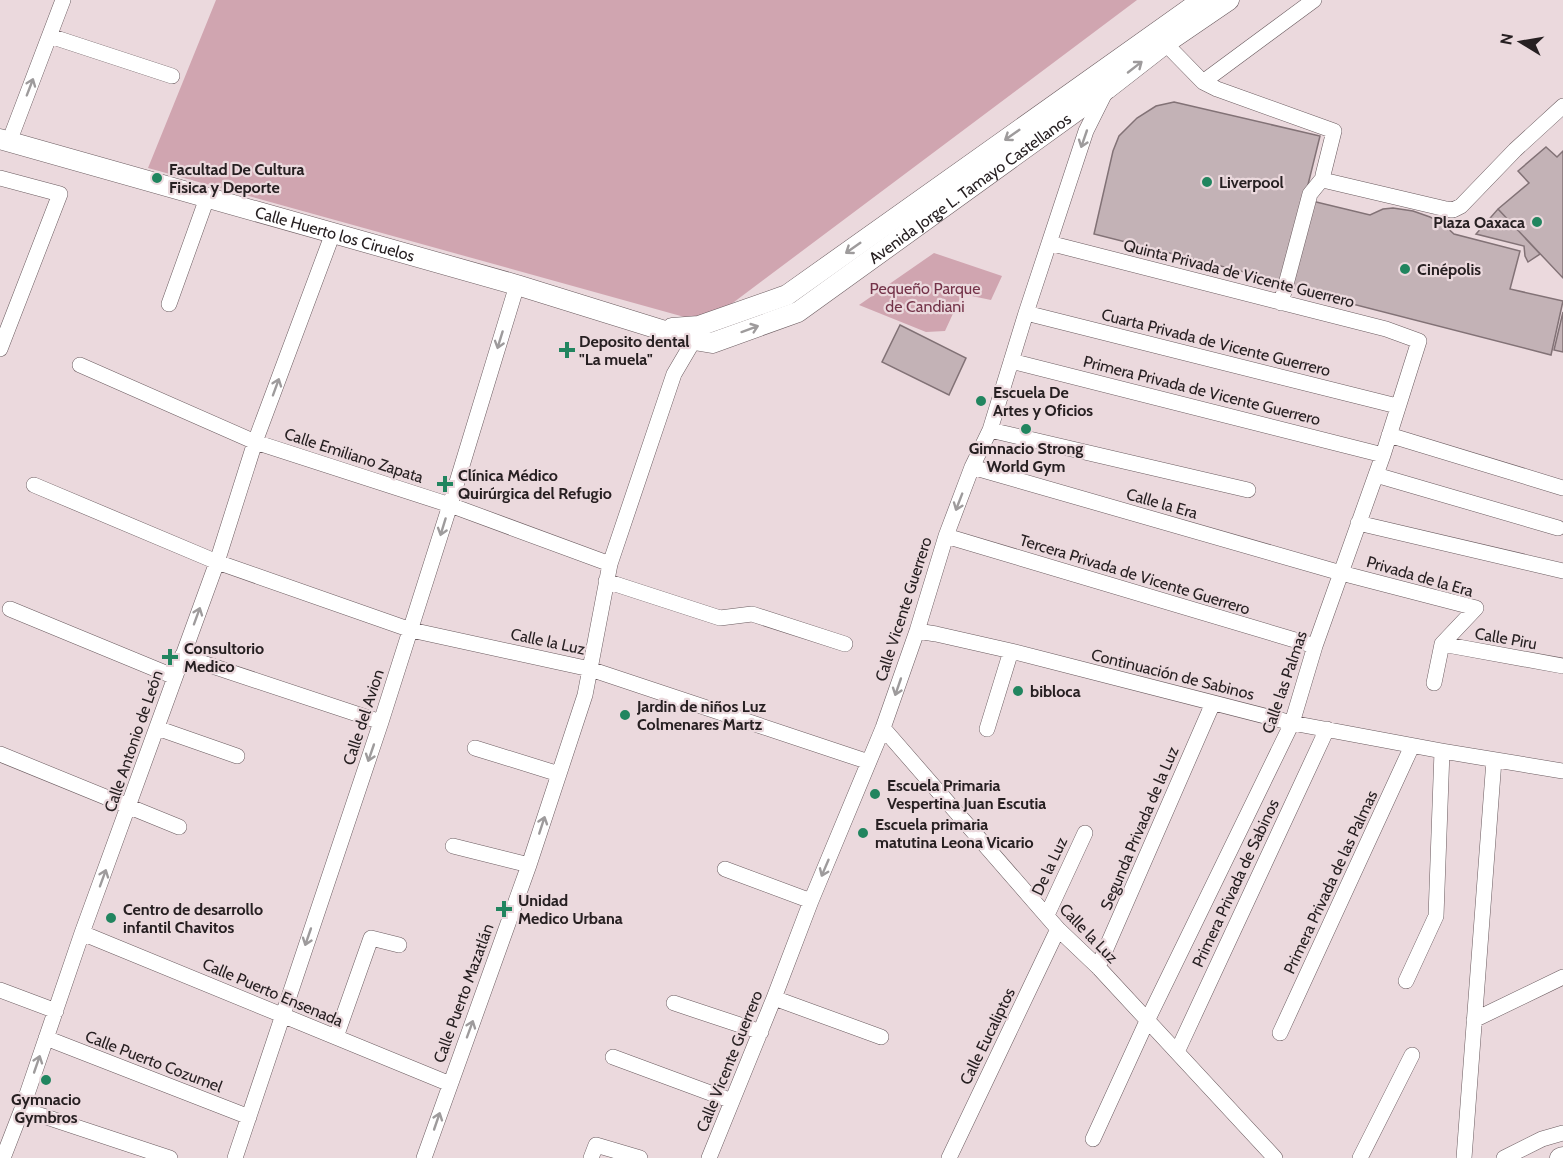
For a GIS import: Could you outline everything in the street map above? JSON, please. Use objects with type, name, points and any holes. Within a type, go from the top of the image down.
[{"type":"main road","name":"Avenida Jorge L. Tamayo Castellanos","points":[[927,207],[1107,89],[1202,0]]},
{"type":"main road","name":"Avenida Jorge L. Tamayo Castellanos","points":[[696,333],[712,343],[798,312],[927,207],[1111,65],[1229,0]]},
{"type":"main road","name":"Calle Huerto los Ciruelos","points":[[5,141],[517,285],[660,328],[696,333]]},
{"type":"street","points":[[5,141],[63,0]]},
{"type":"street","points":[[1203,82],[1314,0]]},
{"type":"street","points":[[50,36],[172,76]]},
{"type":"street","points":[[1160,38],[1203,82],[1334,131],[1323,178],[1310,194],[1281,303]]},
{"type":"street","name":"Calle Vicente Guerrero","points":[[710,1158],[883,729],[917,631],[946,536],[972,467],[990,429],[1086,131],[1107,89],[1111,65]]},
{"type":"street","points":[[1323,178],[1327,181],[1453,210],[1461,206],[1515,150],[1563,106]]},
{"type":"street","points":[[0,178],[60,195],[0,349]]},
{"type":"street","points":[[169,304],[207,198]]},
{"type":"street","name":"Calle Antonio de León","points":[[3,1158],[217,562],[255,442],[333,233]]},
{"type":"street","name":"Quinta Privada de Vicente Guerrero","points":[[1049,243],[1386,329],[1419,341]]},
{"type":"street","name":"Calle del Avion","points":[[235,1158],[411,630],[517,285]]},
{"type":"street","name":"Cuarta Privada de Vicente Guerrero","points":[[1026,313],[1397,406]]},
{"type":"street","name":"Calle Puerto Mazatlán","points":[[424,1158],[529,865],[585,695],[610,564],[675,374],[696,333]]},
{"type":"street","name":"Calle las Palmas","points":[[1093,1139],[1147,1021],[1292,723],[1315,646],[1383,455],[1419,341]]},
{"type":"street","name":"Primera Privada de Vicente Guerrero","points":[[1011,361],[1383,455]]},
{"type":"street","name":"Calle Emiliano Zapata","points":[[80,366],[255,442],[450,505],[610,564]]},
{"type":"street","points":[[990,429],[1248,490]]},
{"type":"street","points":[[1389,435],[1563,488]]},
{"type":"street","name":"Calle la Era","points":[[972,467],[1341,573]]},
{"type":"street","points":[[1376,475],[1558,528]]},
{"type":"street","name":"Calle la Luz","points":[[34,484],[217,562],[411,630],[590,669],[869,762]]},
{"type":"street","points":[[1358,523],[1559,570]]},
{"type":"street","name":"Tercera Privada de Vicente Guerrero","points":[[946,536],[1315,646]]},
{"type":"street","name":"Privada de la Era","points":[[1341,573],[1476,608],[1442,644]]},
{"type":"street","points":[[606,580],[720,618],[752,614],[845,644]]},
{"type":"street","points":[[10,609],[175,677]]},
{"type":"street","name":"Continuación de Sabinos","points":[[917,631],[1011,651],[1292,723],[1563,771]]},
{"type":"street","points":[[1434,683],[1442,644]]},
{"type":"street","name":"Calle Piru","points":[[1442,644],[1563,666]]},
{"type":"street","points":[[987,729],[1011,651]]},
{"type":"street","points":[[182,656],[381,722]]},
{"type":"street","name":"Segunda Privada de la Luz","points":[[1098,967],[1213,703]]},
{"type":"street","points":[[157,728],[237,756]]},
{"type":"street","name":"Calle la Luz","points":[[883,729],[1058,929],[1098,967],[1275,1158]]},
{"type":"street","name":"Primera Privada de Sabinos","points":[[1177,1052],[1327,729]]},
{"type":"street","name":"Primera Privada de las Palmas","points":[[1280,1033],[1412,746]]},
{"type":"street","points":[[476,748],[559,774]]},
{"type":"street","points":[[1406,981],[1436,916],[1442,751]]},
{"type":"street","points":[[0,753],[179,827]]},
{"type":"street","points":[[1464,1158],[1494,760]]},
{"type":"street","name":"De la Luz","points":[[1047,915],[1085,833]]},
{"type":"street","points":[[453,846],[529,865]]},
{"type":"street","points":[[725,869],[812,901]]},
{"type":"street","name":"Calle Eucaliptos","points":[[949,1158],[1058,929]]},
{"type":"street","name":"Calle Puerto Ensenada","points":[[82,933],[450,1084]]},
{"type":"street","points":[[336,1037],[371,938],[399,945]]},
{"type":"street","points":[[1474,1020],[1563,977]]},
{"type":"street","points":[[0,990],[56,1011]]},
{"type":"street","points":[[774,998],[881,1037]]},
{"type":"street","points":[[674,1003],[760,1032]]},
{"type":"street","name":"Calle Puerto Cozumel","points":[[46,1038],[249,1117]]},
{"type":"street","points":[[1360,1158],[1412,1055]]},
{"type":"street","points":[[613,1057],[732,1101]]},
{"type":"street","points":[[22,1109],[170,1158]]},
{"type":"street","points":[[1504,1158],[1542,1139],[1563,1133]]},
{"type":"street","points":[[594,1151],[640,1158]]},
{"type":"green space","points":[[216,0],[1137,0],[706,323],[148,168]]},
{"type":"green space","name":"Pequeño Parque de Candiani","points":[[934,253],[1002,276],[991,300],[962,294],[945,331],[926,332],[859,305]]},
{"type":"building","name":"Liverpool","points":[[1174,102],[1320,136],[1284,282],[1094,234],[1113,151],[1119,136],[1137,118],[1156,106]]},
{"type":"building","name":"Plaza Oaxaca","points":[[1546,147],[1557,157],[1563,151],[1563,278],[1498,209],[1529,183],[1518,171]]},
{"type":"building","name":"Cinépolis","points":[[1312,201],[1370,215],[1383,209],[1393,208],[1413,211],[1442,223],[1454,234],[1520,251],[1510,289],[1563,301],[1551,355],[1290,288]]},
{"type":"building","points":[[1498,209],[1540,254],[1528,262],[1524,246],[1476,234]]},
{"type":"building","points":[[1563,312],[1563,352],[1554,350]]},
{"type":"building","points":[[900,325],[966,358],[949,395],[882,362]]},
{"type":"place","name":"Facultad De Cultura Fisica y Deporte","points":[[157,178]]},
{"type":"place","name":"Liverpool","points":[[1207,182]]},
{"type":"place","name":"Plaza Oaxaca","points":[[1537,222]]},
{"type":"place","name":"Cinépolis","points":[[1405,269]]},
{"type":"place","name":"Deposito dental \"La muela\"","points":[[567,350]]},
{"type":"place","name":"Escuela De Artes y Oficios","points":[[981,401]]},
{"type":"place","name":"Gimnacio Strong World Gym","points":[[1026,429]]},
{"type":"place","name":"Clínica Médico Quirúrgica del Refugio","points":[[445,484]]},
{"type":"place","name":"Consultorio Medico","points":[[170,657]]},
{"type":"place","name":"bibloca","points":[[1018,691]]},
{"type":"place","name":"Jardin de niños Luz Colmenares Martz","points":[[625,715]]},
{"type":"place","name":"Escuela Primaria Vespertina Juan Escutia","points":[[875,794]]},
{"type":"place","name":"Escuela primaria matutina Leona Vicario","points":[[863,833]]},
{"type":"place","name":"Unidad Medico Urbana","points":[[504,909]]},
{"type":"place","name":"Centro de desarrollo infantil Chavitos","points":[[111,918]]},
{"type":"place","name":"Gymnacio Gymbros","points":[[46,1080]]}]
